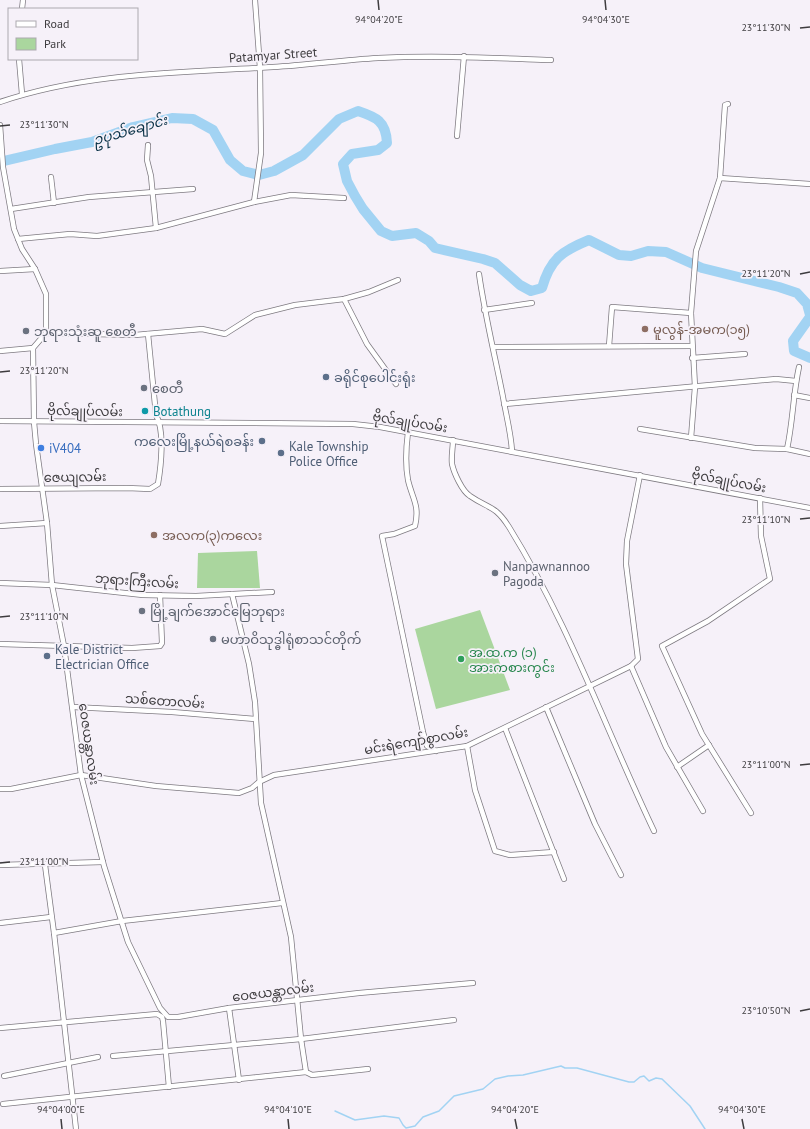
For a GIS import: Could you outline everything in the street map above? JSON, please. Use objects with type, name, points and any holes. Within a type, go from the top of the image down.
[{"type":"street","points":[[254,202],[261,153],[260,68],[255,0]]},
{"type":"street","points":[[457,136],[464,56]]},
{"type":"street","name":"Patamyar Street","points":[[0,102],[22,94],[63,84],[146,74],[260,68],[379,58],[464,56],[551,60]]},
{"type":"street","points":[[19,60],[22,94]]},
{"type":"street","points":[[691,438],[695,387],[691,346],[691,313],[696,251],[720,178],[725,105],[728,104]]},
{"type":"street","points":[[0,126],[3,167],[14,229],[22,249],[36,269],[46,294],[46,333],[33,348],[0,351]]},
{"type":"street","points":[[148,145],[147,160],[151,176],[156,228]]},
{"type":"street","points":[[51,177],[54,203]]},
{"type":"street","points":[[720,178],[810,184]]},
{"type":"street","points":[[11,209],[90,197],[193,189]]},
{"type":"street","points":[[18,239],[70,234],[97,236],[156,228],[254,202],[291,194],[344,198]]},
{"type":"street","points":[[0,271],[36,269]]},
{"type":"street","points":[[478,274],[488,332],[494,347],[504,404],[509,423],[512,451]]},
{"type":"street","points":[[46,333],[134,335],[202,329],[225,334],[255,315],[295,305],[344,299],[369,292],[398,280]]},
{"type":"street","points":[[344,299],[367,344],[396,384]]},
{"type":"street","points":[[484,310],[532,303]]},
{"type":"street","points":[[609,346],[612,307],[691,313]]},
{"type":"street","points":[[148,334],[156,415],[160,423]]},
{"type":"street","points":[[494,347],[691,346]]},
{"type":"street","name":"ဝေဇယန္တာလမ်း","points":[[33,348],[34,422],[47,523],[52,585],[64,646],[81,774],[103,862],[128,942],[160,1008],[168,1017],[178,1018],[229,1008],[473,983]]},
{"type":"street","points":[[692,358],[745,354]]},
{"type":"street","points":[[787,449],[799,367]]},
{"type":"street","points":[[504,404],[695,387],[776,378],[796,381]]},
{"type":"street","points":[[794,395],[810,398]]},
{"type":"street","name":"ဗိုလ်ချုပ်လမ်း","points":[[0,421],[353,424],[453,440],[810,508]]},
{"type":"street","name":"ဇေယျလမ်း","points":[[0,489],[127,488],[150,490],[158,484],[160,469],[160,423]]},
{"type":"street","points":[[640,429],[755,448],[787,449],[810,454]]},
{"type":"street","points":[[408,432],[406,456],[408,480],[418,514],[415,526],[394,534],[382,536],[423,732],[427,746],[436,751]]},
{"type":"street","points":[[453,440],[452,464],[460,482],[468,495],[496,510],[508,527],[555,614],[589,685],[621,761],[654,831]]},
{"type":"street","points":[[640,475],[627,541],[626,564],[638,658],[631,666],[666,747],[704,811]]},
{"type":"street","points":[[751,813],[709,745],[662,646],[708,621],[770,579],[761,536],[760,498]]},
{"type":"street","points":[[0,526],[47,523]]},
{"type":"street","name":"ဘုရားကြီးလမ်း","points":[[0,583],[52,585],[160,595],[272,592]]},
{"type":"street","points":[[232,594],[249,664],[255,702],[261,803],[282,903],[291,937],[294,978],[306,1072]]},
{"type":"street","points":[[0,644],[132,648],[160,646],[162,643],[160,595]]},
{"type":"street","name":"မင်းရဲကျော်စွာလမ်း","points":[[0,789],[11,789],[81,774],[156,786],[239,793],[252,788],[259,782],[274,775],[467,746],[589,685],[631,666]]},
{"type":"street","name":"သစ်တောလမ်း","points":[[73,707],[172,712],[255,719]]},
{"type":"street","points":[[546,707],[595,824],[622,875]]},
{"type":"street","points":[[505,728],[564,879]]},
{"type":"street","points":[[677,767],[709,745]]},
{"type":"street","points":[[467,746],[475,790],[495,851],[510,855],[554,852]]},
{"type":"street","points":[[0,865],[45,865],[103,862]]},
{"type":"street","points":[[45,865],[76,1129]]},
{"type":"street","points":[[54,934],[122,921],[282,903]]},
{"type":"street","points":[[0,923],[52,917]]},
{"type":"street","points":[[229,1008],[239,1080]]},
{"type":"street","points":[[0,1028],[158,1014],[162,1016],[163,1021],[169,1087]]},
{"type":"street","points":[[113,1056],[301,1039],[454,1020]]},
{"type":"street","points":[[4,1076],[98,1057]]},
{"type":"street","points":[[3,1104],[306,1072],[312,1075],[368,1069]]},
{"type":"green space","points":[[257,551],[260,588],[197,588],[198,553]]},
{"type":"green space","name":"အ.ထ.က (၁) အားကစားကွင်း","points":[[480,610],[510,690],[436,709],[415,629]]},
{"type":"waterway","name":"ဥပုသ်ချောင်း","points":[[0,162],[92,142],[133,127],[172,118],[193,119],[213,130],[230,160],[243,171],[259,175],[274,171],[303,155],[339,119],[358,111],[370,115],[379,121],[385,130],[387,143],[378,150],[352,154],[343,164],[347,181],[363,209],[381,231],[392,236],[416,233],[429,241],[435,248],[495,263],[520,285],[531,291],[542,288],[549,270],[558,257],[571,248],[589,240],[619,255],[631,256],[648,251],[666,252],[702,268],[779,287],[797,293],[807,304],[810,315]]},
{"type":"waterway","name":"ဥပုသ်ချောင်း","points":[[810,317],[793,341],[794,351],[810,358]]},
{"type":"waterway","points":[[335,1111],[355,1120],[384,1116],[399,1118],[406,1128],[415,1126],[423,1117],[439,1111],[454,1096],[483,1089],[495,1079],[523,1075],[561,1066],[565,1068],[577,1068],[629,1082],[634,1082],[640,1077],[644,1076],[649,1081],[656,1078],[662,1079],[690,1106],[705,1129]]},
{"type":"place","name":"မူလွန်-အမက(၁၅)","points":[[645,329]]},
{"type":"place","name":"ဘုရားသုံးဆူ စေတီ","points":[[26,331]]},
{"type":"place","name":"ခရိုင်စုပေါင်းရုံး","points":[[326,377]]},
{"type":"place","name":"စေတီ","points":[[144,388]]},
{"type":"place","name":"Botathung","points":[[145,411]]},
{"type":"place","name":"ကလေးမြို့နယ်ရဲစခန်း","points":[[262,441]]},
{"type":"place","name":"iV404","points":[[41,448]]},
{"type":"place","name":"Kale Township Police Office","points":[[281,453]]},
{"type":"place","name":"အလက(၃)ကလေး","points":[[154,535]]},
{"type":"place","name":"Nanpawnannoo Pagoda","points":[[495,573]]},
{"type":"place","name":"မြို့ချက်အောင်မြေဘုရား","points":[[142,611]]},
{"type":"place","name":"မဟာဝိသုဒ္ဓါရုံစာသင်တိုက်","points":[[213,639]]},
{"type":"place","name":"Kale District Electrician Office","points":[[47,656]]},
{"type":"place","name":"အ.ထ.က (၁) အားကစားကွင်း","points":[[461,659]]}]
